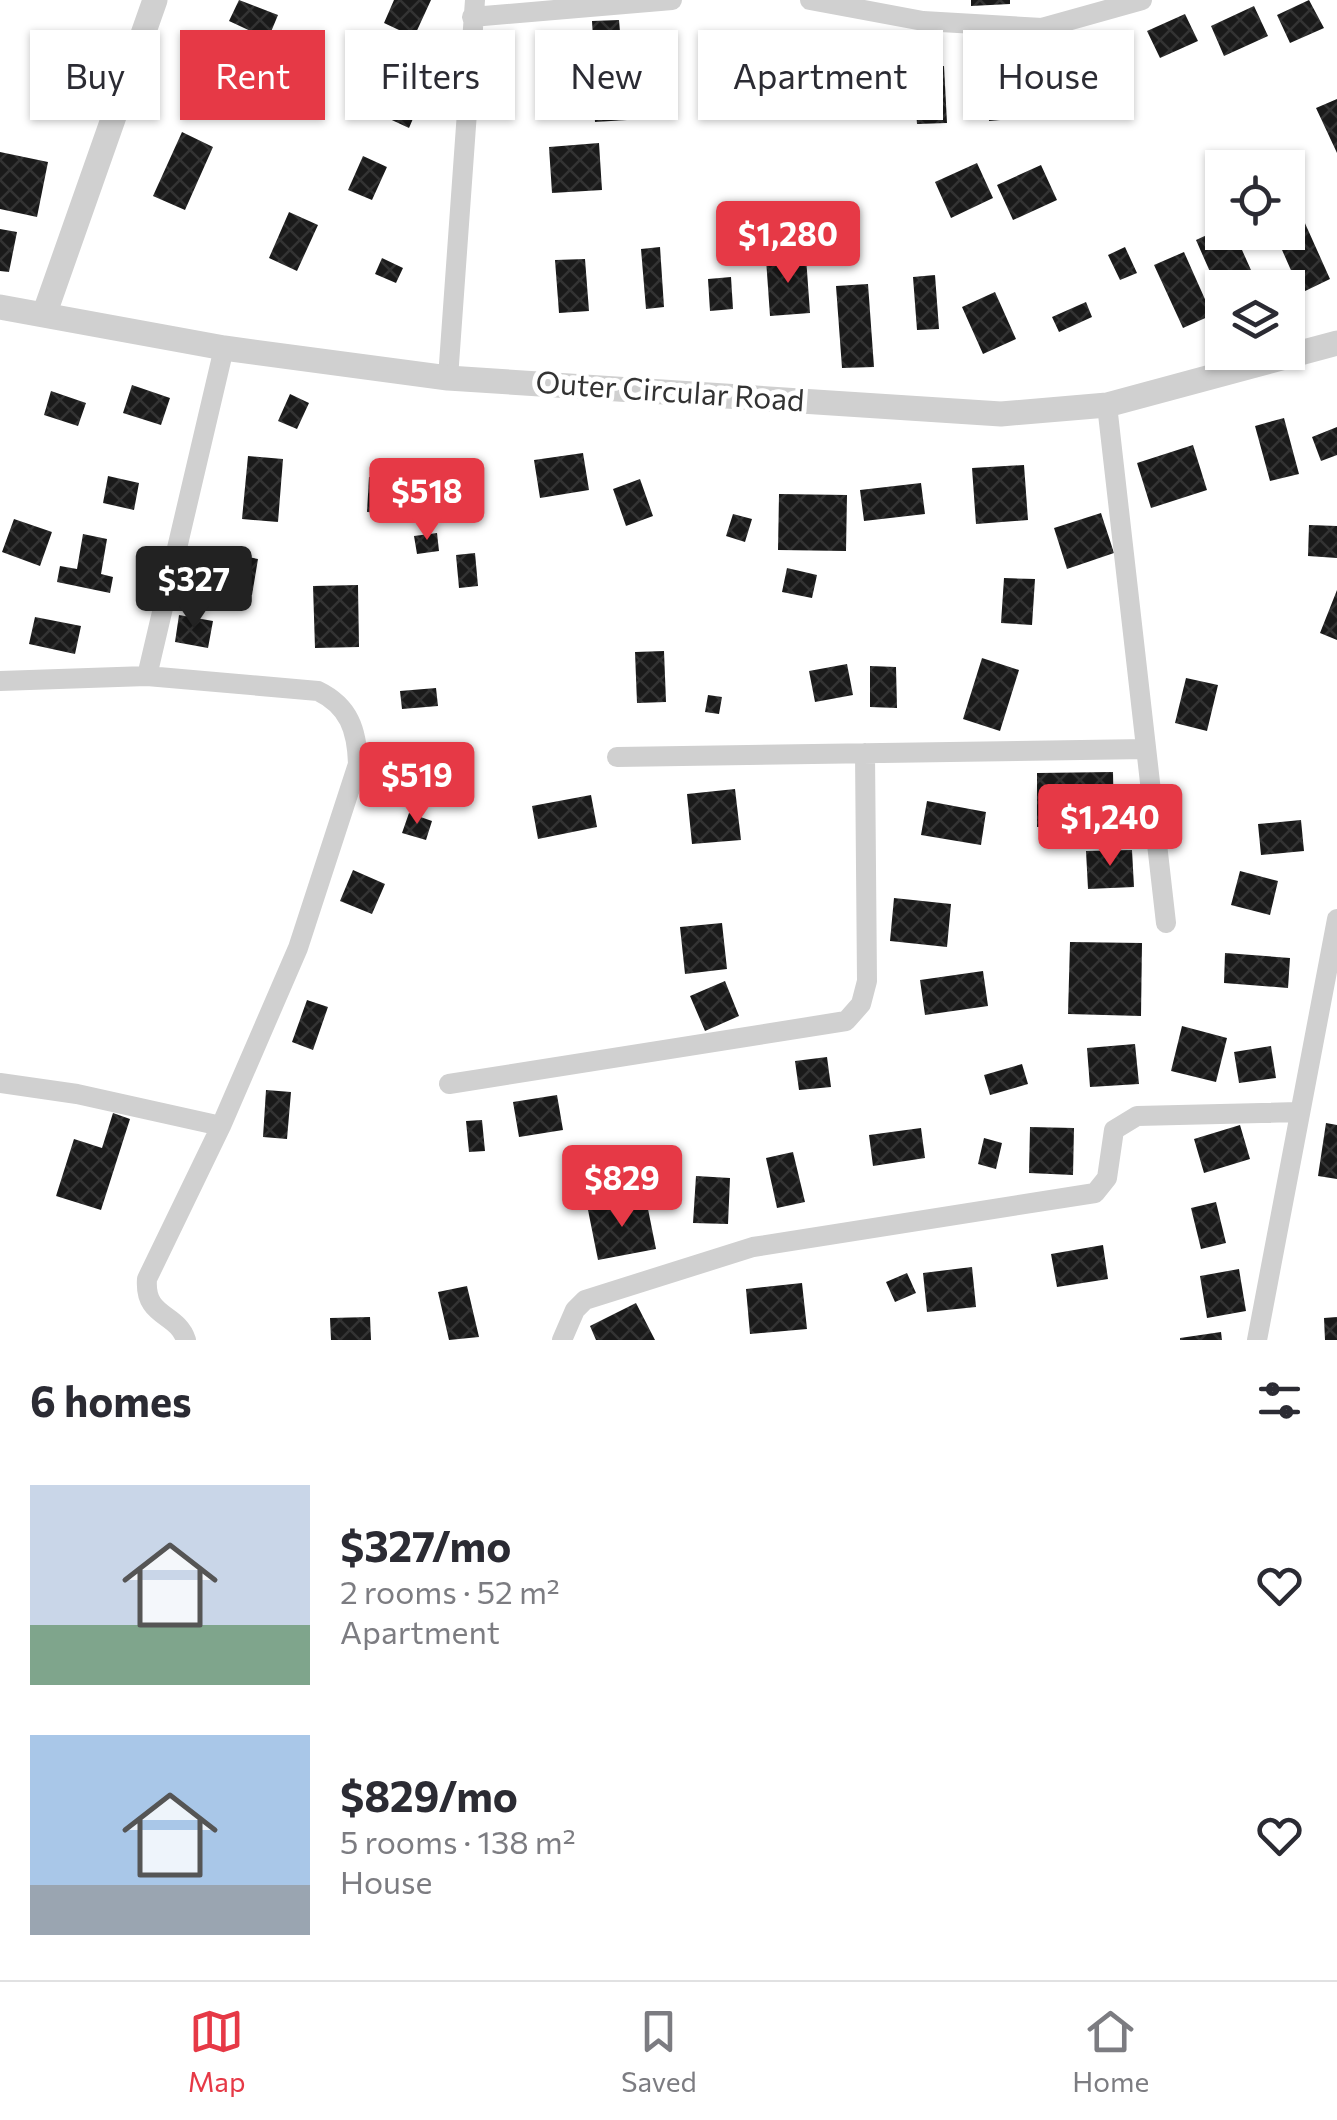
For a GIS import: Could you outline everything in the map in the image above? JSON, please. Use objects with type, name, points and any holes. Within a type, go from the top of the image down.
[{"type":"street","points":[[44,315],[155,0]]},
{"type":"street","points":[[448,378],[473,8],[672,0]]},
{"type":"street","points":[[810,0],[924,21],[1042,28],[1142,0]]},
{"type":"street","name":"Outer Circular Road","points":[[0,307],[224,348],[448,378],[1001,414],[1107,405],[1337,343]]},
{"type":"street","points":[[146,676],[224,348]]},
{"type":"street","points":[[1107,405],[1166,923]]},
{"type":"street","points":[[0,680],[146,676],[318,691],[338,701],[357,738],[358,764],[298,948],[221,1126],[147,1280],[146,1296],[155,1309],[180,1327],[186,1340]]},
{"type":"street","points":[[617,757],[1146,749]]},
{"type":"street","points":[[449,1084],[846,1021],[861,1004],[867,981],[865,753]]},
{"type":"street","points":[[1257,1340],[1337,919]]},
{"type":"street","points":[[0,1083],[77,1094],[221,1126]]},
{"type":"street","points":[[562,1340],[575,1310],[585,1300],[753,1248],[1095,1193],[1107,1178],[1114,1130],[1137,1116],[1298,1112]]},
{"type":"building","points":[[239,0],[278,15],[272,30],[248,30],[229,21]]},
{"type":"building","points":[[394,0],[431,0],[417,30],[399,30],[384,23]]},
{"type":"building","points":[[971,0],[1010,0],[1010,4],[971,6]]},
{"type":"building","points":[[1309,0],[1324,28],[1290,43],[1277,15]]},
{"type":"building","points":[[1254,6],[1268,36],[1224,56],[1211,26]]},
{"type":"building","points":[[1185,14],[1198,41],[1160,58],[1147,31]]},
{"type":"building","points":[[619,20],[620,30],[593,30],[592,21]]},
{"type":"building","points":[[943,66],[947,123],[917,124],[917,120],[943,120]]},
{"type":"building","points":[[1337,99],[1337,153],[1316,108]]},
{"type":"building","points":[[392,120],[412,120],[409,128]]},
{"type":"building","points":[[182,132],[213,147],[185,210],[153,196]]},
{"type":"building","points":[[599,143],[602,190],[552,193],[549,147]]},
{"type":"building","points":[[0,152],[48,162],[37,217],[0,209]]},
{"type":"building","points":[[363,156],[387,167],[372,200],[348,190]]},
{"type":"building","points":[[977,163],[993,198],[951,218],[935,182]]},
{"type":"building","points":[[1041,165],[1057,200],[1013,220],[997,185]]},
{"type":"building","points":[[289,212],[318,225],[297,271],[269,258]]},
{"type":"building","points":[[1305,223],[1330,279],[1305,291],[1305,270],[1291,270],[1282,250],[1305,250]]},
{"type":"building","points":[[0,229],[17,232],[9,272],[0,271]]},
{"type":"building","points":[[1205,236],[1205,250],[1242,250],[1251,270],[1209,270],[1196,240]]},
{"type":"building","points":[[660,247],[664,307],[646,309],[641,249]]},
{"type":"building","points":[[1125,247],[1137,273],[1120,280],[1108,255]]},
{"type":"building","points":[[1184,252],[1205,299],[1205,318],[1183,328],[1154,265]]},
{"type":"building","points":[[806,257],[810,313],[770,316],[766,259]]},
{"type":"building","points":[[382,258],[403,268],[396,283],[375,274]]},
{"type":"building","points":[[585,259],[589,311],[559,313],[555,260]]},
{"type":"building","points":[[935,275],[939,329],[917,330],[913,277]]},
{"type":"building","points":[[731,277],[733,309],[710,311],[708,279]]},
{"type":"building","points":[[868,284],[874,367],[842,368],[836,286]]},
{"type":"building","points":[[995,292],[1016,339],[983,354],[962,307]]},
{"type":"building","points":[[1086,302],[1092,317],[1059,332],[1052,317]]},
{"type":"building","points":[[132,385],[170,398],[161,425],[123,413]]},
{"type":"building","points":[[51,391],[86,403],[78,426],[44,415]]},
{"type":"building","points":[[290,394],[309,403],[297,429],[278,421]]},
{"type":"building","points":[[1284,418],[1299,474],[1270,481],[1255,426]]},
{"type":"building","points":[[1337,427],[1337,455],[1321,461],[1312,437]]},
{"type":"building","points":[[1193,445],[1207,490],[1151,508],[1137,463]]},
{"type":"building","points":[[583,453],[589,490],[540,498],[534,460]]},
{"type":"building","points":[[248,456],[283,459],[278,522],[242,519]]},
{"type":"building","points":[[1024,465],[1028,520],[976,524],[972,468]]},
{"type":"building","points":[[108,476],[139,483],[134,510],[103,503]]},
{"type":"building","points":[[369,477],[395,479],[393,514],[367,512]]},
{"type":"building","points":[[640,479],[653,516],[626,526],[613,489]]},
{"type":"building","points":[[921,483],[925,514],[864,521],[860,490]]},
{"type":"building","points":[[779,494],[847,495],[846,551],[778,550]]},
{"type":"building","points":[[1101,513],[1114,553],[1067,569],[1054,528]]},
{"type":"building","points":[[733,514],[752,519],[745,542],[726,536]]},
{"type":"building","points":[[14,519],[52,532],[40,566],[2,552]]},
{"type":"building","points":[[1309,525],[1337,526],[1337,558],[1308,556]]},
{"type":"building","points":[[437,533],[439,551],[417,554],[414,536]]},
{"type":"building","points":[[83,534],[107,539],[101,574],[113,577],[110,593],[57,582],[60,566],[77,569]]},
{"type":"building","points":[[200,548],[258,559],[252,595],[193,584]]},
{"type":"building","points":[[475,553],[478,586],[459,588],[456,555]]},
{"type":"building","points":[[787,568],[817,575],[812,598],[782,592]]},
{"type":"building","points":[[1004,578],[1035,579],[1032,625],[1001,623]]},
{"type":"building","points":[[358,585],[359,647],[315,648],[313,586]]},
{"type":"building","points":[[1337,590],[1337,640],[1320,633]]},
{"type":"building","points":[[179,615],[213,621],[208,648],[175,642]]},
{"type":"building","points":[[35,617],[81,626],[75,654],[29,644]]},
{"type":"building","points":[[664,651],[666,702],[637,703],[635,652]]},
{"type":"building","points":[[982,658],[1019,670],[1000,731],[963,719]]},
{"type":"building","points":[[847,664],[853,695],[815,702],[809,671]]},
{"type":"building","points":[[870,666],[896,667],[897,708],[870,707]]},
{"type":"building","points":[[1186,678],[1218,685],[1207,731],[1175,723]]},
{"type":"building","points":[[436,688],[438,706],[402,709],[400,691]]},
{"type":"building","points":[[708,695],[722,697],[719,714],[705,712]]},
{"type":"building","points":[[1113,772],[1114,827],[1037,827],[1037,773]]},
{"type":"building","points":[[735,789],[741,840],[692,844],[687,794]]},
{"type":"building","points":[[591,795],[597,827],[538,839],[532,806]]},
{"type":"building","points":[[927,801],[986,812],[981,845],[921,835]]},
{"type":"building","points":[[409,813],[432,821],[426,840],[402,833]]},
{"type":"building","points":[[1301,820],[1304,851],[1261,855],[1258,824]]},
{"type":"building","points":[[1132,850],[1134,887],[1088,889],[1086,851]]},
{"type":"building","points":[[353,870],[385,884],[372,914],[340,901]]},
{"type":"building","points":[[1240,871],[1278,881],[1270,915],[1231,905]]},
{"type":"building","points":[[894,898],[951,904],[947,947],[890,941]]},
{"type":"building","points":[[722,923],[727,969],[685,974],[680,927]]},
{"type":"building","points":[[1070,942],[1142,943],[1141,1016],[1068,1014]]},
{"type":"building","points":[[1225,953],[1290,958],[1288,988],[1224,983]]},
{"type":"building","points":[[983,971],[988,1006],[925,1015],[920,980]]},
{"type":"building","points":[[725,981],[739,1016],[705,1031],[690,996]]},
{"type":"building","points":[[307,1000],[328,1007],[313,1050],[292,1042]]},
{"type":"building","points":[[1182,1026],[1227,1038],[1216,1082],[1171,1071]]},
{"type":"building","points":[[1135,1044],[1139,1084],[1090,1087],[1087,1048]]},
{"type":"building","points":[[1271,1046],[1276,1078],[1239,1083],[1234,1052]]},
{"type":"building","points":[[827,1057],[831,1087],[799,1090],[795,1061]]},
{"type":"building","points":[[1022,1064],[1028,1084],[990,1095],[984,1075]]},
{"type":"building","points":[[266,1090],[291,1092],[287,1139],[263,1137]]},
{"type":"building","points":[[557,1095],[563,1130],[519,1137],[513,1102]]},
{"type":"building","points":[[113,1113],[130,1119],[101,1210],[56,1196],[74,1139],[102,1148]]},
{"type":"building","points":[[482,1120],[485,1151],[469,1152],[466,1121]]},
{"type":"building","points":[[1326,1123],[1337,1125],[1337,1179],[1318,1176]]},
{"type":"building","points":[[1240,1125],[1250,1159],[1204,1173],[1194,1139]]},
{"type":"building","points":[[1030,1127],[1074,1128],[1073,1175],[1029,1173]]},
{"type":"building","points":[[921,1128],[925,1158],[873,1166],[869,1135]]},
{"type":"building","points":[[984,1138],[1002,1143],[996,1169],[978,1164]]},
{"type":"building","points":[[793,1152],[805,1202],[777,1208],[766,1158]]},
{"type":"building","points":[[696,1176],[730,1178],[728,1224],[693,1223]]},
{"type":"building","points":[[646,1199],[656,1249],[598,1260],[588,1210]]},
{"type":"building","points":[[1216,1202],[1226,1243],[1201,1249],[1191,1208]]},
{"type":"building","points":[[1103,1245],[1108,1279],[1057,1287],[1051,1254]]},
{"type":"building","points":[[972,1267],[976,1307],[927,1312],[923,1273]]},
{"type":"building","points":[[1239,1269],[1246,1311],[1207,1318],[1200,1276]]},
{"type":"building","points":[[907,1273],[916,1293],[895,1302],[886,1282]]},
{"type":"building","points":[[802,1283],[807,1329],[750,1334],[746,1289]]},
{"type":"building","points":[[467,1286],[479,1337],[449,1340],[438,1292]]},
{"type":"building","points":[[636,1303],[655,1340],[596,1340],[590,1326]]},
{"type":"building","points":[[370,1317],[371,1340],[331,1340],[330,1318]]},
{"type":"building","points":[[1337,1317],[1337,1340],[1325,1340],[1324,1318]]},
{"type":"building","points":[[1221,1332],[1222,1340],[1180,1340],[1180,1338]]}]
